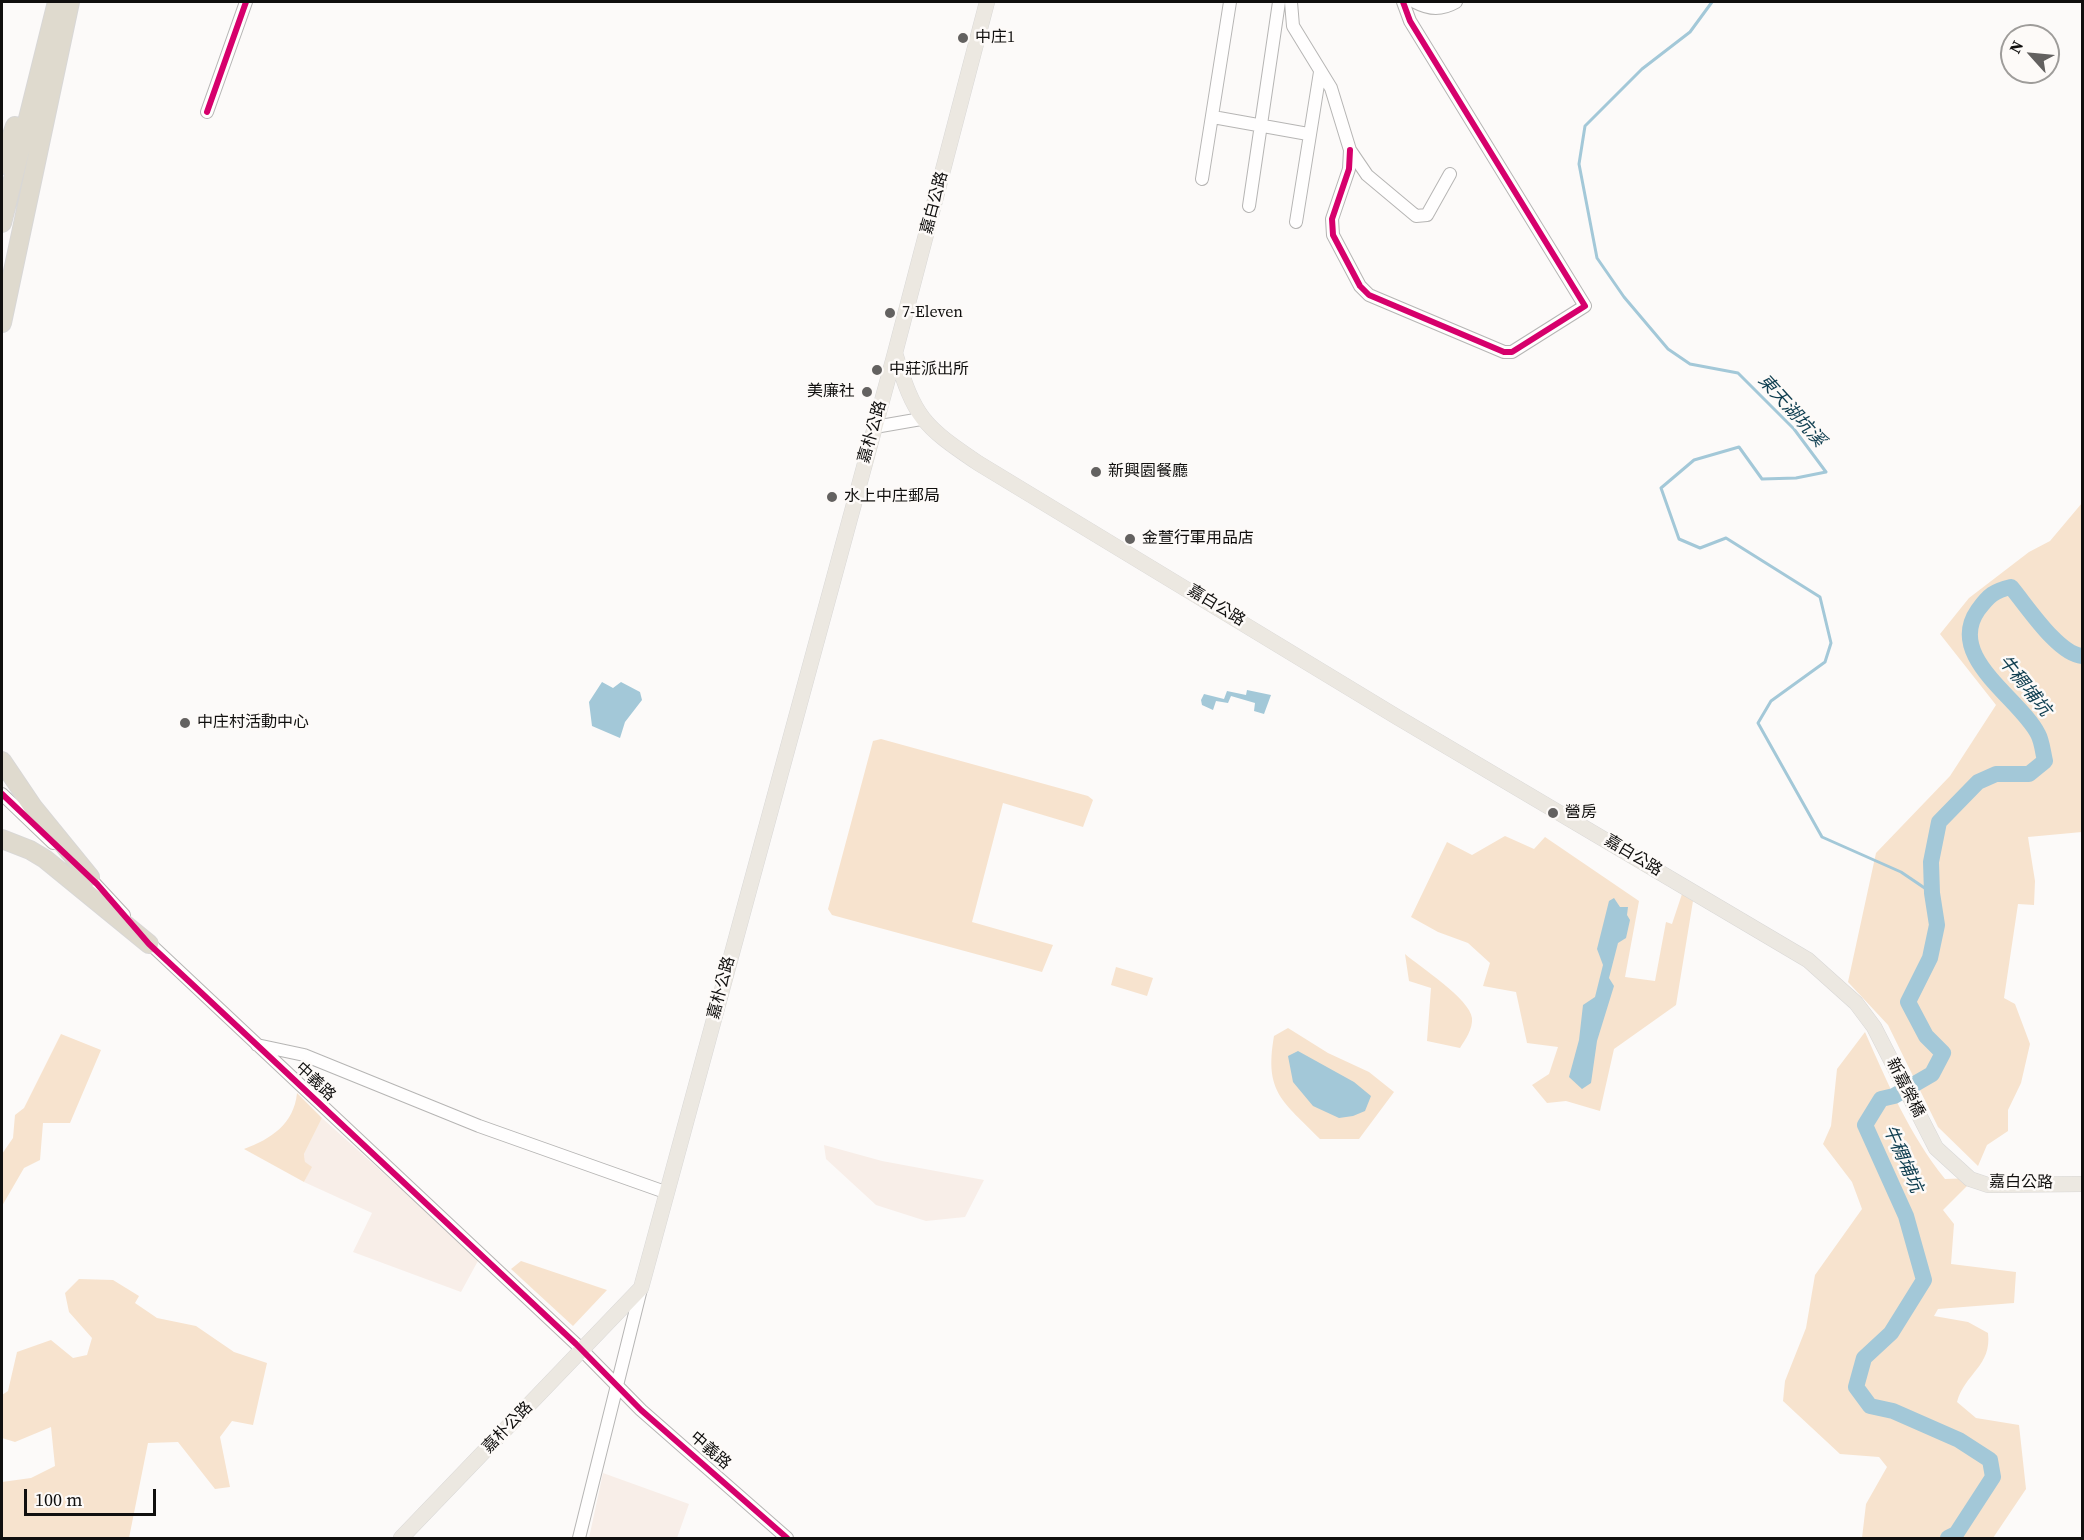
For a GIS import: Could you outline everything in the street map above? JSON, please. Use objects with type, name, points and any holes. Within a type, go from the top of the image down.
[{"type":"highway","points":[[2,165],[57,2]]},
{"type":"highway","points":[[2,274],[70,2]]},
{"type":"highway","points":[[2,323],[70,2]]},
{"type":"highway","points":[[2,223],[51,22]]},
{"type":"highway","points":[[2,761],[33,807],[90,877]]},
{"type":"highway","points":[[2,839],[30,850],[45,859],[149,944]]},
{"type":"main road","name":"嘉白公路","points":[[991,2],[895,353],[906,388],[921,419],[940,437],[978,463],[1397,717],[1808,960],[1856,1003],[1874,1028]]},
{"type":"main road","name":"嘉朴公路","points":[[401,1539],[641,1288],[665,1192],[895,353]]},
{"type":"main road","name":"新嘉榮橋","points":[[1874,1028],[1936,1148]]},
{"type":"main road","name":"嘉白公路","points":[[1936,1148],[1970,1179],[1988,1185],[2082,1184]]},
{"type":"street","points":[[207,112],[246,2]]},
{"type":"street","points":[[1202,179],[1230,2]]},
{"type":"street","points":[[1249,207],[1279,2]]},
{"type":"street","points":[[1291,2],[1293,26],[1331,88],[1350,150],[1367,175],[1416,216],[1427,215],[1450,174]]},
{"type":"street","points":[[1350,150],[1348,169],[1332,219],[1334,235],[1360,286],[1369,295],[1504,352],[1512,352],[1585,306],[1410,21],[1403,2]]},
{"type":"street","points":[[1415,2],[1432,9],[1448,7],[1456,2]]},
{"type":"street","points":[[1296,222],[1308,134],[1320,72]]},
{"type":"street","points":[[1213,117],[1308,134]]},
{"type":"street","points":[[875,427],[921,419]]},
{"type":"street","name":"中義路","points":[[2,794],[90,877],[149,944],[616,1384],[787,1539]]},
{"type":"street","points":[[256,1045],[304,1056],[479,1126],[665,1192]]},
{"type":"street","points":[[579,1539],[641,1288]]},
{"type":"shaded area","points":[[2082,503],[2082,832],[2028,837],[2035,881],[2034,905],[2018,904],[2004,998],[2015,1004],[2030,1044],[2021,1083],[2008,1110],[2008,1131],[1987,1145],[1978,1166],[1938,1127],[1888,1025],[1848,982],[1876,853],[1950,776],[1996,705],[1940,634],[1969,598],[2029,552],[2050,541]]},
{"type":"shaded area","points":[[881,739],[1088,796],[1093,800],[1083,827],[1003,803],[972,922],[1053,945],[1042,972],[832,915],[828,909],[873,741]]},
{"type":"shaded area","points":[[1505,836],[1534,849],[1545,837],[1639,901],[1625,977],[1655,981],[1666,922],[1672,924],[1682,894],[1693,901],[1676,1005],[1614,1049],[1600,1111],[1566,1101],[1547,1103],[1532,1085],[1549,1074],[1558,1047],[1527,1043],[1516,992],[1483,986],[1490,963],[1468,943],[1438,932],[1411,917],[1447,842],[1472,855]]},
{"type":"shaded area","points":[[1405,954],[1454,993],[1469,1010],[1472,1018],[1471,1026],[1460,1048],[1427,1041],[1431,988],[1409,981]]},
{"type":"shaded area","points":[[1116,967],[1153,978],[1147,996],[1111,985]]},
{"type":"shaded area","points":[[1288,1028],[1328,1053],[1369,1072],[1394,1092],[1359,1139],[1320,1139],[1279,1095],[1272,1071],[1274,1036]]},
{"type":"shaded area","points":[[1865,1032],[1910,1126],[1932,1162],[1945,1179],[1975,1178],[1943,1210],[1954,1224],[1951,1264],[2016,1272],[2014,1303],[1938,1309],[1934,1316],[1968,1322],[1988,1333],[1986,1354],[1957,1402],[1976,1418],[2019,1425],[2026,1489],[1993,1538],[1862,1538],[1866,1504],[1887,1467],[1879,1457],[1840,1454],[1783,1401],[1785,1381],[1806,1328],[1815,1275],[1862,1209],[1852,1182],[1823,1144],[1831,1126],[1837,1069]]},
{"type":"shaded area","points":[[61,1034],[101,1050],[70,1123],[43,1123],[40,1160],[24,1168],[2,1206],[2,1154],[13,1138],[15,1115],[24,1108]]},
{"type":"shaded area","points":[[297,1093],[322,1118],[304,1154],[305,1162],[312,1167],[304,1182],[244,1149],[280,1129],[291,1113]]},
{"type":"shaded area","points":[[322,1118],[479,1259],[461,1292],[353,1252],[372,1213],[304,1182],[311,1167],[305,1163],[304,1154]]},
{"type":"shaded area","points":[[824,1145],[882,1161],[984,1180],[965,1217],[926,1221],[876,1205],[826,1159]]},
{"type":"shaded area","points":[[521,1261],[607,1290],[573,1326],[511,1269]]},
{"type":"shaded area","points":[[79,1279],[113,1280],[139,1296],[135,1303],[157,1318],[196,1326],[234,1352],[267,1363],[253,1425],[232,1421],[220,1437],[230,1487],[215,1489],[178,1442],[148,1443],[129,1538],[2,1538],[2,1482],[31,1478],[55,1466],[51,1427],[15,1442],[2,1438],[2,1395],[8,1391],[17,1352],[51,1340],[73,1358],[87,1355],[92,1338],[69,1312],[65,1293]]},
{"type":"shaded area","points":[[603,1473],[689,1504],[677,1538],[589,1538]]},
{"type":"water","points":[[602,682],[613,688],[621,682],[640,692],[642,700],[625,722],[620,738],[592,726],[589,702]]},
{"type":"water","points":[[1247,690],[1271,695],[1264,714],[1254,711],[1255,703],[1231,696],[1228,703],[1216,701],[1213,710],[1202,705],[1201,700],[1204,694],[1224,699],[1227,691],[1246,695]]},
{"type":"water","points":[[1614,898],[1620,907],[1628,907],[1627,915],[1630,920],[1626,938],[1618,943],[1609,978],[1614,986],[1597,1041],[1591,1083],[1582,1089],[1569,1077],[1579,1040],[1583,1005],[1595,997],[1603,965],[1597,949],[1609,901]]},
{"type":"water","points":[[1298,1051],[1354,1082],[1371,1096],[1365,1111],[1339,1118],[1313,1106],[1293,1082],[1288,1056]]},
{"type":"waterway","name":"東天湖坑溪","points":[[1712,2],[1690,32],[1642,69],[1585,126],[1579,164],[1597,258],[1624,297],[1668,349],[1690,364],[1738,373],[1794,429],[1826,472],[1796,478],[1762,479],[1739,447],[1694,460],[1661,488],[1679,539],[1700,548],[1726,538],[1820,597],[1831,643],[1825,662],[1771,701],[1758,723],[1822,837],[1901,872],[1932,893]]},
{"type":"waterway","name":"牛稠埔坑","points":[[1948,1538],[1956,1534],[1993,1477],[1990,1460],[1959,1440],[1893,1411],[1870,1406],[1856,1387],[1864,1358],[1891,1333],[1924,1280],[1906,1216],[1865,1125],[1881,1099],[1894,1096],[1932,1074],[1943,1053],[1926,1036],[1908,1002],[1930,958],[1937,925],[1932,893],[1931,862],[1939,822],[1978,782],[1996,774],[2029,774],[2045,761],[2039,737],[2029,720],[1989,676],[1978,660],[1971,644],[1970,627],[1978,610],[1992,594],[2011,587],[2053,638],[2063,647],[2082,656]]},
{"type":"cycle path","points":[[207,112],[246,2]]},
{"type":"cycle path","points":[[1350,150],[1349,169],[1332,219],[1333,235],[1360,286],[1369,295],[1504,352],[1512,352],[1585,306],[1410,21],[1403,2]]},
{"type":"cycle path","points":[[2,794],[97,884],[149,944],[576,1344],[641,1410],[787,1538]]},
{"type":"place","name":"中庄1","points":[[963,38]]},
{"type":"place","name":"7-Eleven","points":[[890,313]]},
{"type":"place","name":"中莊派出所","points":[[877,370]]},
{"type":"place","name":"美廉社","points":[[867,392]]},
{"type":"place","name":"新興園餐廳","points":[[1096,472]]},
{"type":"place","name":"水上中庄郵局","points":[[832,497]]},
{"type":"place","name":"金萱行軍用品店","points":[[1130,539]]},
{"type":"place","name":"中庄村活動中心","points":[[185,723]]},
{"type":"place","name":"營房","points":[[1553,813]]}]
